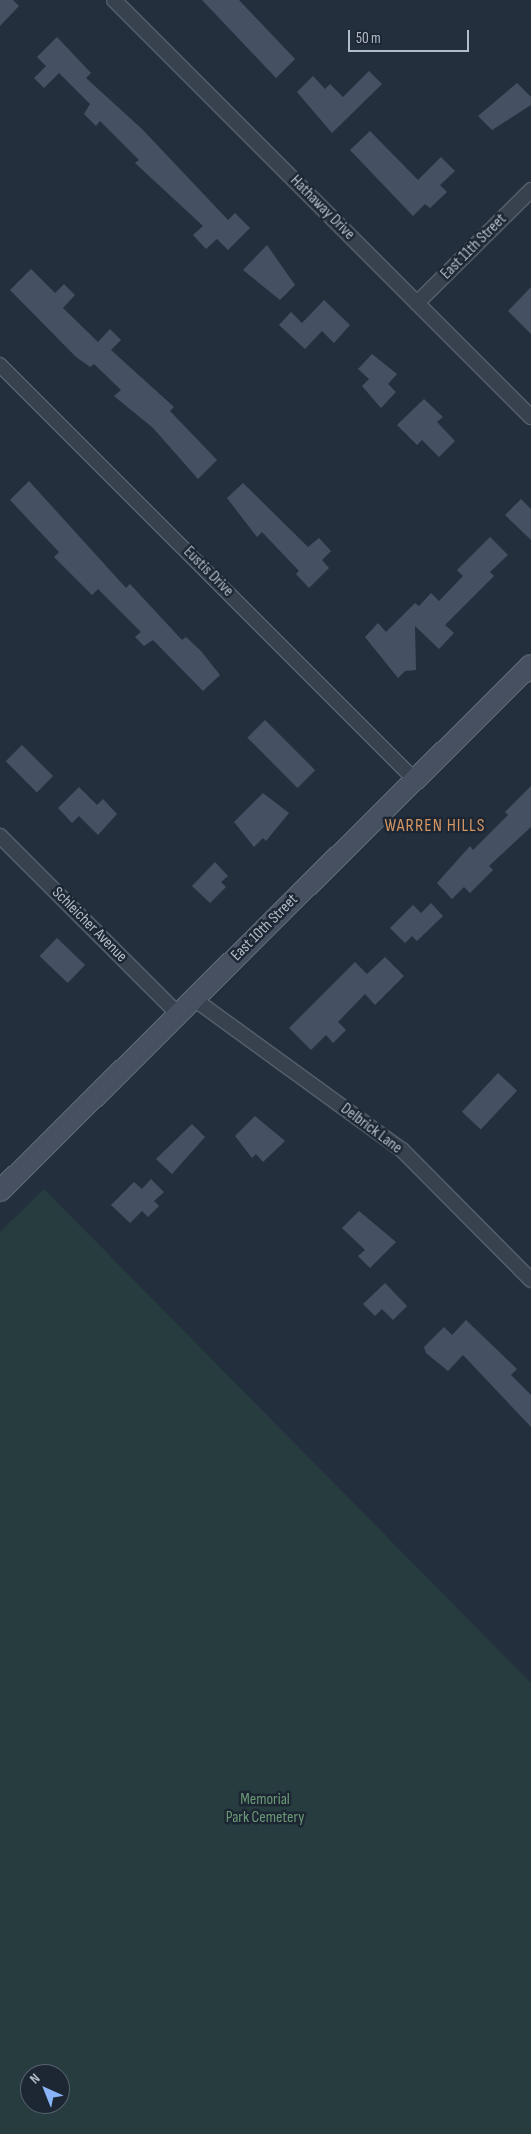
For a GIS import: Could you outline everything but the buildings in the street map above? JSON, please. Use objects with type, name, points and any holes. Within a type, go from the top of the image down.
[{"type":"main road","name":"East 10th Street","points":[[0,1191],[531,665]]},
{"type":"street","name":"Hathaway Drive","points":[[114,0],[531,416]]},
{"type":"street","name":"East 11th Street","points":[[417,303],[531,190]]},
{"type":"street","name":"Eustis Drive","points":[[0,365],[415,780]]},
{"type":"street","name":"Schleicher Avenue","points":[[0,836],[178,1014]]},
{"type":"street","name":"Delbrick Lane","points":[[194,999],[402,1150],[531,1280]]},
{"type":"green space","name":"Memorial Park Cemetery","points":[[44,1189],[531,1683],[531,2134],[0,2134],[0,1232]]},
{"type":"district","name":"WARREN HILLS","points":[[435,826]]}]
